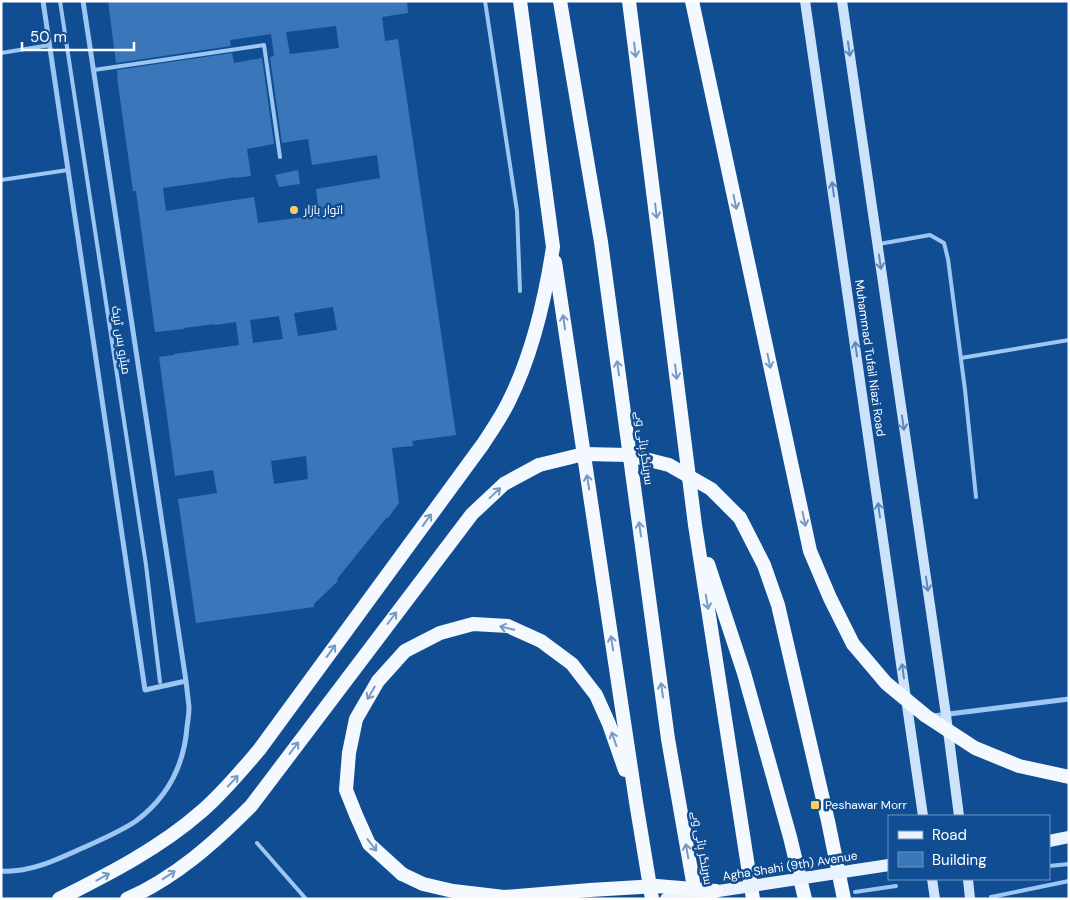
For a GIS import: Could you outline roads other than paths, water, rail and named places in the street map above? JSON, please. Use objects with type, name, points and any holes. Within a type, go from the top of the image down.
[{"type":"highway","points":[[520,1],[553,247],[652,899]]},
{"type":"highway","name":"سرینگر ہائی وے","points":[[560,1],[601,242],[668,739],[696,899]]},
{"type":"highway","points":[[629,1],[695,525],[753,899]]},
{"type":"highway","points":[[692,1],[810,551],[830,598],[853,644],[886,683],[926,716],[975,748],[1019,766],[1069,776]]},
{"type":"highway","points":[[59,899],[99,879],[176,832],[202,811],[234,780],[259,750],[483,444],[509,402],[526,362],[538,325],[547,287],[553,247]]},
{"type":"highway","points":[[127,899],[145,891],[188,863],[219,838],[250,806],[472,514],[504,484],[540,464],[584,454],[629,455],[669,465],[711,489],[740,518],[764,565],[778,605],[828,821],[850,895]]},
{"type":"highway","points":[[695,525],[744,673],[790,837],[805,899]]},
{"type":"highway","points":[[636,802],[609,724],[596,695],[572,664],[541,641],[508,626],[473,624],[440,633],[405,651],[378,681],[356,718],[349,753],[346,790],[370,844],[402,874],[423,884],[453,891],[504,897],[657,886],[716,891]]},
{"type":"main road","name":"Muhammad Tufail Niazi Road","points":[[805,1],[923,815]]},
{"type":"main road","points":[[842,1],[959,815]]},
{"type":"main road","points":[[1050,840],[1069,838]]},
{"type":"main road","name":"Agha Shahi (9th) Avenue","points":[[666,899],[888,865]]},
{"type":"main road","points":[[932,880],[935,899]]},
{"type":"main road","points":[[968,880],[970,899]]},
{"type":"street","points":[[43,1],[145,690],[186,681]]},
{"type":"street","points":[[1,873],[21,871],[64,857],[135,822],[155,805],[170,785],[180,764],[186,739],[189,710],[83,1]]},
{"type":"street","points":[[910,719],[1069,699]]},
{"type":"lane","name":"میٹرو بس ٹریک","points":[[60,1],[146,565],[160,682]]},
{"type":"lane","points":[[485,1],[517,212],[520,291]]},
{"type":"lane","points":[[1,53],[50,45]]},
{"type":"lane","points":[[94,70],[264,45],[280,157]]},
{"type":"lane","points":[[1,180],[68,170]]},
{"type":"lane","points":[[877,244],[930,236],[944,243],[948,259],[961,358],[976,497]]},
{"type":"lane","points":[[961,358],[1069,340]]},
{"type":"lane","points":[[257,843],[306,899]]},
{"type":"lane","points":[[1050,866],[1069,864]]},
{"type":"lane","points":[[991,897],[1069,881]]},
{"type":"lane","points":[[850,895],[896,886]]},
{"type":"place","name":"اتوار بازار","points":[[294,210]]},
{"type":"place","name":"Peshawar Morr","points":[[815,805]]}]
